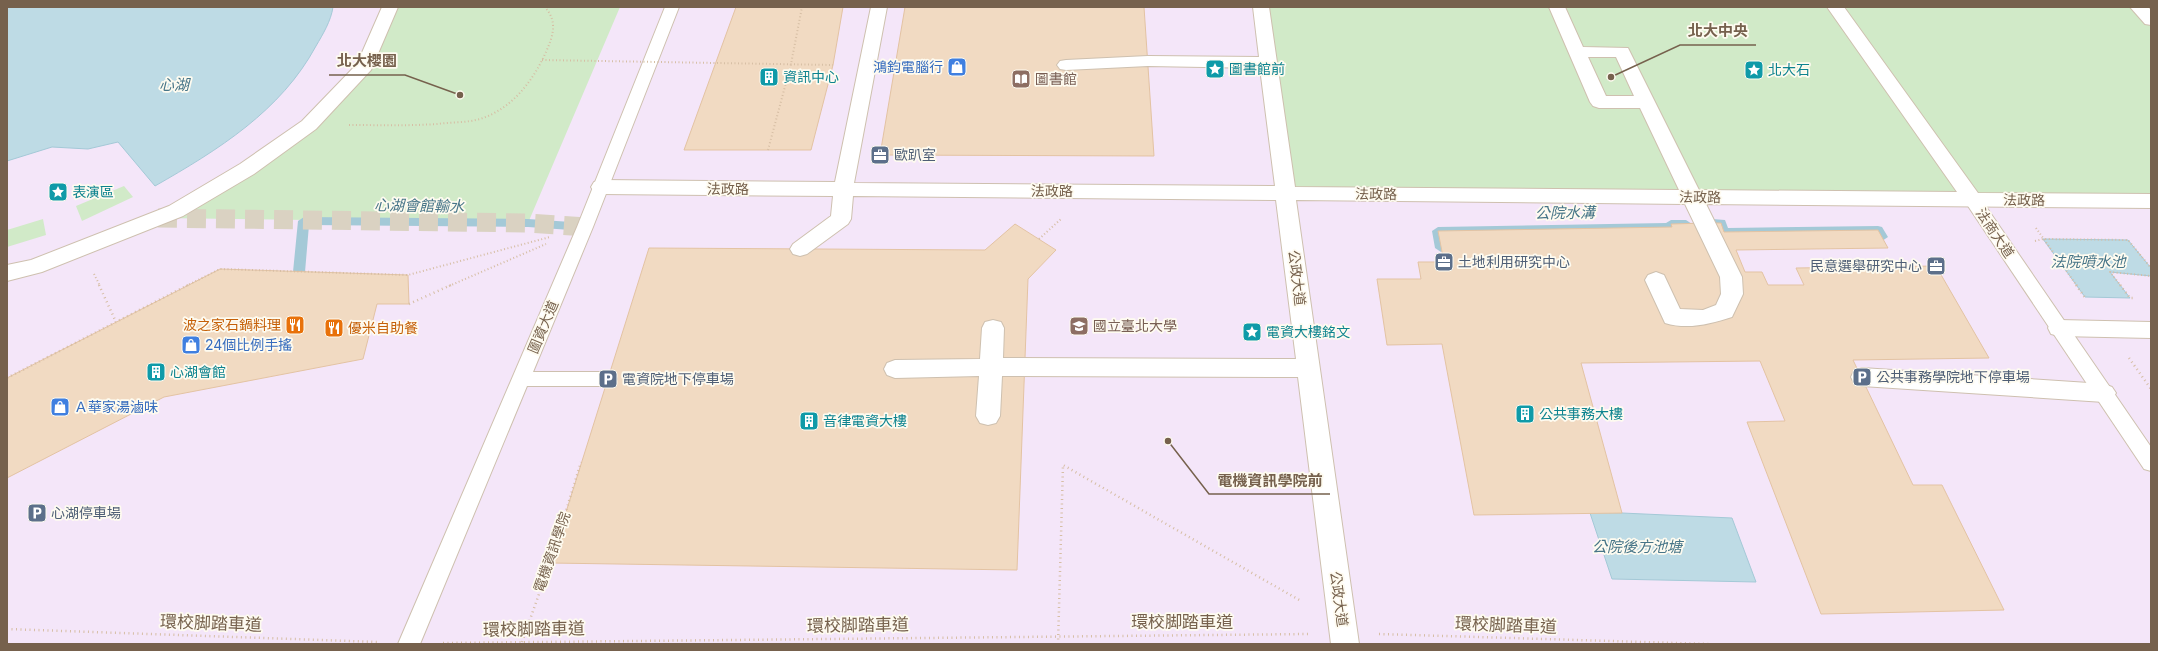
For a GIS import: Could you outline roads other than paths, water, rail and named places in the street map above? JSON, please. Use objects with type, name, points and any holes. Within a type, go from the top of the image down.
[{"type":"street","points":[[7,273],[35,267],[176,211],[247,169],[309,125],[364,66],[390,7]]},
{"type":"street","points":[[800,249],[841,219],[843,190],[879,7]]},
{"type":"street","name":"公政大道","points":[[1261,7],[1345,639]]},
{"type":"street","points":[[1557,7],[1599,102],[1646,102]]},
{"type":"street","name":"法商大道","points":[[1835,7],[1972,199]]},
{"type":"street","points":[[2138,7],[2151,20]]},
{"type":"street","points":[[1577,52],[1622,52],[1732,277],[1732,294],[1724,311],[1703,318],[1673,317],[1656,280]]},
{"type":"street","points":[[1066,65],[1148,61],[1269,64]]},
{"type":"street","name":"法政路","points":[[601,188],[2151,201]]},
{"type":"street","points":[[988,416],[993,328]]},
{"type":"street","points":[[2059,328],[2151,330]]},
{"type":"street","points":[[895,369],[1066,366],[1309,368]]},
{"type":"street","points":[[1862,377],[2104,393]]},
{"type":"lane","name":"圖資大道","points":[[409,644],[585,227],[672,7]]},
{"type":"lane","name":"法商大道","points":[[1972,199],[2151,463]]},
{"type":"lane","points":[[521,379],[608,379]]},
{"type":"water","name":"心湖","points":[[7,7],[333,7],[326,27],[316,46],[302,69],[285,90],[246,127],[202,158],[155,186],[118,142],[88,149],[52,147],[7,161]]},
{"type":"water","name":"法院噴水池","points":[[2043,239],[2128,240],[2151,268],[2151,276],[2110,272],[2130,298],[2085,297]]},
{"type":"water","name":"公院後方池塘","points":[[1590,513],[1732,518],[1756,582],[1612,579]]},
{"type":"waterway","name":"心湖會館輸水","points":[[299,272],[304,221],[528,223],[585,227]]},
{"type":"waterway","name":"公院水溝","points":[[1712,223],[1721,223],[1724,232],[1878,230],[1882,237]]},
{"type":"waterway","name":"公院水溝","points":[[1441,248],[1438,231],[1672,227],[1671,224],[1686,224]]},
{"type":"tunnel","points":[[158,218],[528,223],[585,227]]},
{"type":"place","name":"鴻鈞電腦行","points":[[957,67]]},
{"type":"place","name":"圖書館前","points":[[1215,69]]},
{"type":"place","name":"北大石","points":[[1754,70]]},
{"type":"place","name":"資訊中心","points":[[769,77]]},
{"type":"place","name":"北大中央","points":[[1611,77]]},
{"type":"place","name":"圖書館","points":[[1021,79]]},
{"type":"place","name":"北大櫻園","points":[[460,95]]},
{"type":"place","name":"歐趴室","points":[[880,155]]},
{"type":"place","name":"表演區","points":[[58,192]]},
{"type":"place","name":"土地利用研究中心","points":[[1444,262]]},
{"type":"place","name":"民意選舉研究中心","points":[[1936,266]]},
{"type":"place","name":"波之家石鍋料理","points":[[295,325]]},
{"type":"place","name":"國立臺北大學","points":[[1079,326]]},
{"type":"place","name":"優米自助餐","points":[[334,328]]},
{"type":"place","name":"電資大樓銘文","points":[[1252,332]]},
{"type":"place","name":"24個比例手搖","points":[[191,345]]},
{"type":"place","name":"心湖會館","points":[[156,372]]},
{"type":"place","name":"公共事務學院地下停車場","points":[[1862,377]]},
{"type":"place","name":"電資院地下停車場","points":[[608,379]]},
{"type":"place","name":"Ａ華家湯滷味","points":[[60,407]]},
{"type":"place","name":"公共事務大樓","points":[[1525,414]]},
{"type":"place","name":"音律電資大樓","points":[[809,421]]},
{"type":"place","name":"電機資訊學院前","points":[[1168,441]]},
{"type":"place","name":"心湖停車場","points":[[37,513]]}]
